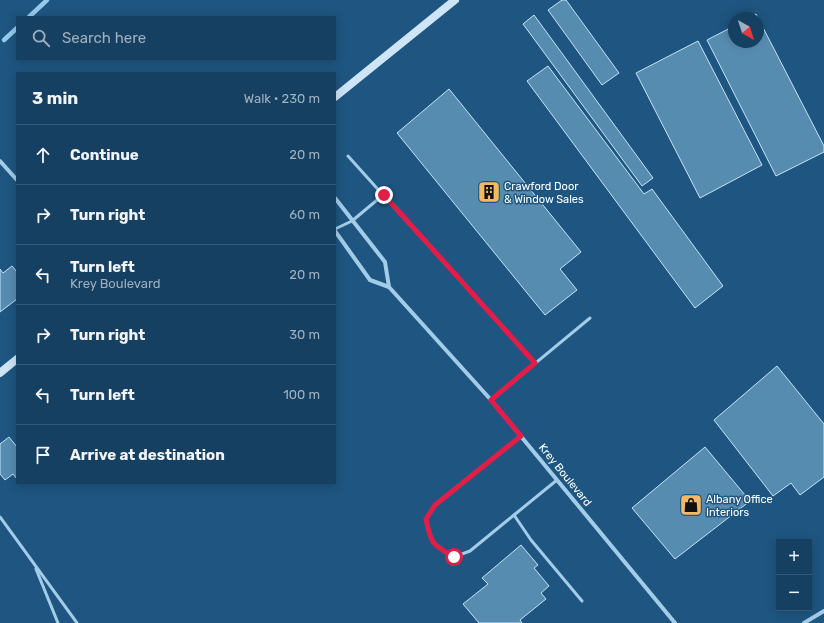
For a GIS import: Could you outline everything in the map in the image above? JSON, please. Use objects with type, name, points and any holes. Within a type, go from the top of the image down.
[{"type":"street","points":[[336,96],[455,0]]},
{"type":"street","points":[[0,160],[16,179]]},
{"type":"street","points":[[336,199],[385,262],[389,287]]},
{"type":"street","name":"Krey Boulevard","points":[[336,231],[370,280],[389,287],[491,400],[675,623]]},
{"type":"street","points":[[0,373],[16,360]]},
{"type":"street","points":[[804,623],[824,611]]},
{"type":"lane","points":[[348,156],[535,363]]},
{"type":"lane","points":[[336,229],[352,221],[384,195]]},
{"type":"lane","points":[[491,400],[590,318]]},
{"type":"lane","points":[[521,436],[435,505],[426,519],[430,539],[437,547],[454,557],[470,551],[557,480]]},
{"type":"lane","points":[[514,515],[531,540],[582,601]]},
{"type":"lane","points":[[0,517],[77,623]]},
{"type":"lane","points":[[33,564],[58,623]]},
{"type":"building","points":[[562,0],[566,0],[619,73],[602,85],[548,10]]},
{"type":"building","points":[[534,15],[653,178],[642,186],[523,24]]},
{"type":"building","points":[[728,29],[728,48],[764,48],[764,30],[824,146],[824,152],[776,176],[707,40]]},
{"type":"building","points":[[698,41],[762,165],[700,198],[636,73]]},
{"type":"building","points":[[548,66],[644,194],[652,189],[723,286],[695,308],[527,81]]},
{"type":"building","name":"Crawford Door & Window Sales","points":[[449,89],[581,252],[560,269],[577,290],[545,315],[397,133]]},
{"type":"building","points":[[12,266],[16,271],[16,300],[0,312],[0,269],[3,273]]},
{"type":"building","points":[[777,366],[824,424],[824,477],[800,495],[791,483],[773,496],[714,420]]},
{"type":"building","points":[[9,437],[16,446],[16,478],[13,474],[5,480],[0,474],[0,444]]},
{"type":"building","name":"Albany Office Interiors","points":[[705,447],[750,501],[675,559],[632,508]]},
{"type":"building","points":[[521,545],[538,565],[534,568],[549,586],[541,593],[546,599],[520,620],[522,623],[479,623],[463,604],[488,584],[482,578]]},
{"type":"waterway","points":[[30,16],[47,0]]},
{"type":"waterway","points":[[4,40],[16,29]]},
{"type":"place","name":"Crawford Door & Window Sales","points":[[489,192]]},
{"type":"place","name":"Albany Office Interiors","points":[[691,505]]},
{"type":"route","points":[[384,195],[535,363],[491,400],[521,436],[435,505],[426,519],[430,539],[437,547],[454,557]]}]
